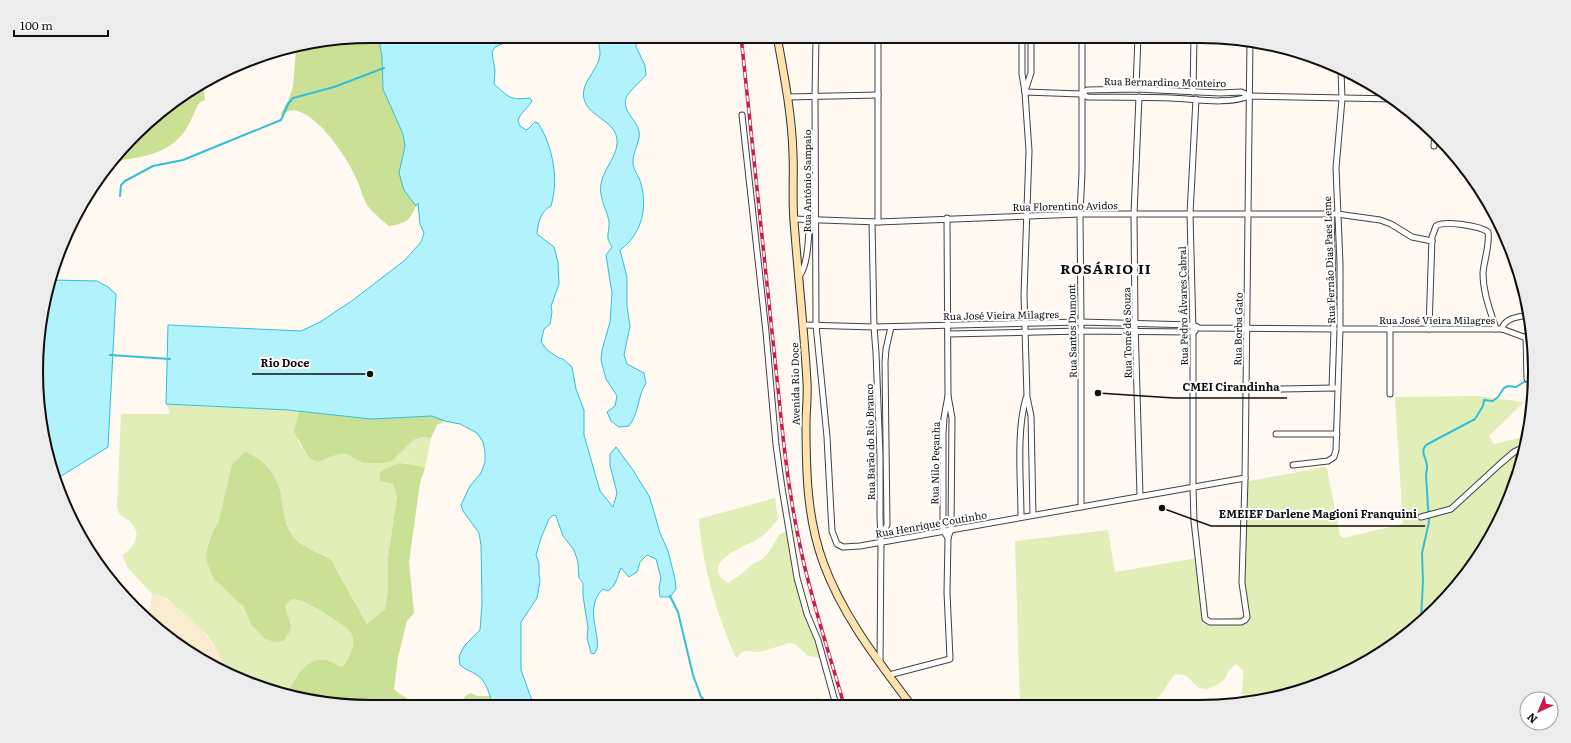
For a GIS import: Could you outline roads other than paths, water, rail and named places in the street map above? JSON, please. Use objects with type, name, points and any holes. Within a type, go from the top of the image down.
[{"type":"street","name":"Avenida Rio Doce","points":[[778,43],[788,98],[793,153],[793,219],[804,325],[807,388],[806,461],[810,514],[823,563],[837,594],[851,620],[907,700]]},
{"type":"street","name":"Rua Antônio Sampaio","points":[[816,43],[816,325]]},
{"type":"street","points":[[878,43],[878,222]]},
{"type":"street","points":[[1022,43],[1022,74],[1025,92],[1029,151],[1024,261],[1027,397],[1031,416],[1033,515]]},
{"type":"street","points":[[1025,92],[1031,73],[1031,43]]},
{"type":"street","name":"Rua Santos Dumont","points":[[1081,507],[1080,214],[1082,172],[1082,43]]},
{"type":"street","points":[[1136,89],[1138,43]]},
{"type":"street","points":[[1194,43],[1194,92]]},
{"type":"street","name":"Rua Borba Gato","points":[[1203,609],[1205,619],[1210,622],[1241,622],[1247,617],[1242,583],[1245,478],[1250,47]]},
{"type":"street","name":"Rua Fernão Dias Paes Leme","points":[[1293,465],[1328,461],[1334,457],[1336,450],[1337,434],[1335,388],[1340,329],[1340,264],[1336,168],[1342,99],[1341,75]]},
{"type":"street","name":"Rua Bernardino Monteiro","points":[[1081,94],[1087,90],[1136,89],[1194,92],[1242,92],[1250,96]]},
{"type":"street","name":"Rua Bernardino Monteiro","points":[[1025,92],[1081,94],[1088,97],[1139,97],[1221,101],[1241,99],[1250,96],[1383,99]]},
{"type":"street","points":[[788,98],[878,95]]},
{"type":"street","name":"Rua Tomé de Souza","points":[[1139,97],[1134,214],[1135,331],[1140,496]]},
{"type":"street","name":"Rua Pedro Álvares Cabral","points":[[1196,99],[1190,214],[1193,325],[1193,486],[1194,521],[1203,609]]},
{"type":"street","points":[[742,115],[766,332],[776,445],[782,488],[797,578],[807,614],[818,640],[834,700]]},
{"type":"street","points":[[1434,142],[1434,146]]},
{"type":"street","name":"Rua Florentino Avidos","points":[[793,219],[878,222],[947,218],[1080,214],[1337,214],[1380,220],[1391,224],[1412,236],[1432,241]]},
{"type":"street","points":[[1281,389],[1335,388],[1331,214]]},
{"type":"street","name":"Rua Nilo Peçanha","points":[[889,675],[950,659],[947,592],[948,538],[951,529],[952,418],[948,396],[947,218]]},
{"type":"street","points":[[800,275],[806,258],[810,219]]},
{"type":"street","name":"Rua Barão do Rio Branco","points":[[872,222],[874,327],[880,456],[880,662]]},
{"type":"street","points":[[1429,329],[1432,241],[1434,229],[1437,225],[1444,223],[1482,229],[1488,232],[1484,261],[1485,296],[1499,329],[1508,320],[1523,316]]},
{"type":"street","name":"Rua José Vieira Milagres","points":[[804,325],[891,327],[1135,322],[1193,325],[1199,328],[1334,329]]},
{"type":"street","name":"Rua Henrique Coutinho","points":[[816,325],[827,437],[832,531],[836,542],[843,547],[881,542],[1245,478]]},
{"type":"street","points":[[880,533],[884,531],[887,525],[885,362],[886,349],[891,327]]},
{"type":"street","points":[[948,334],[1081,331],[1193,332],[1199,328]]},
{"type":"street","points":[[1390,328],[1390,394]]},
{"type":"street","name":"Rua José Vieira Milagres","points":[[1340,329],[1499,329],[1526,337]]},
{"type":"street","points":[[1526,340],[1527,379]]},
{"type":"street","name":"Rua Nilo Peçanha","points":[[943,530],[944,418],[948,396]]},
{"type":"street","points":[[1021,517],[1021,431],[1027,397]]},
{"type":"street","points":[[1276,434],[1337,434]]},
{"type":"street","points":[[1421,517],[1451,509],[1500,464],[1519,450]]},
{"type":"street","points":[[943,530],[948,538]]},
{"type":"water","points":[[379,43],[504,43],[495,47],[492,52],[495,71],[494,84],[510,97],[518,99],[530,98],[532,101],[520,115],[518,121],[520,126],[526,130],[535,122],[538,123],[547,142],[553,163],[554,185],[551,206],[544,211],[542,215],[537,234],[554,247],[558,262],[559,284],[551,306],[552,312],[550,324],[544,329],[541,342],[547,350],[563,359],[572,367],[576,389],[584,410],[584,435],[600,491],[613,507],[617,493],[610,465],[610,454],[616,447],[633,470],[649,496],[660,533],[668,551],[675,579],[676,589],[670,597],[660,597],[659,587],[661,578],[656,559],[647,555],[640,562],[637,572],[629,577],[621,568],[611,589],[608,591],[603,589],[597,597],[594,606],[594,616],[597,649],[594,654],[591,653],[587,638],[588,628],[583,596],[583,583],[579,578],[578,562],[574,550],[563,536],[556,516],[553,515],[549,519],[536,555],[539,563],[540,581],[537,598],[521,622],[521,670],[532,700],[491,700],[488,689],[483,681],[477,675],[460,665],[459,656],[465,645],[480,630],[482,604],[481,545],[479,533],[463,511],[461,505],[470,486],[481,473],[485,462],[483,442],[477,433],[460,424],[445,421],[432,416],[371,419],[288,410],[166,404],[168,325],[301,331],[320,322],[353,300],[405,260],[421,242],[424,233],[420,224],[418,203],[416,206],[404,190],[399,173],[405,146],[403,134],[383,89],[382,56]]},
{"type":"water","points":[[599,43],[636,43],[636,47],[645,65],[646,75],[629,93],[625,103],[639,131],[639,138],[633,157],[633,164],[642,188],[642,217],[634,236],[620,250],[627,277],[627,307],[630,326],[624,355],[627,364],[644,373],[646,383],[633,420],[629,426],[619,427],[611,421],[607,412],[615,406],[617,396],[606,379],[601,360],[602,350],[610,322],[612,293],[606,255],[612,247],[608,239],[609,221],[601,196],[601,185],[603,176],[613,158],[617,144],[616,136],[609,124],[587,106],[583,93],[587,82],[597,65],[600,54]]},
{"type":"water","points":[[56,280],[97,281],[108,287],[116,294],[108,447],[60,477],[49,436],[43,372],[49,307]]},
{"type":"waterway","points":[[120,196],[121,185],[125,181],[153,166],[183,160],[281,120],[288,104],[293,98],[334,87],[384,68]]},
{"type":"waterway","points":[[110,355],[170,359]]},
{"type":"waterway","points":[[1421,613],[1423,581],[1422,553],[1429,522],[1426,475],[1427,465],[1423,451],[1424,448],[1426,445],[1475,419],[1483,406],[1484,400],[1493,401],[1498,397],[1504,388],[1508,386],[1516,387],[1528,380]]},
{"type":"waterway","points":[[670,596],[678,612],[693,675],[701,697],[704,700]]},
{"type":"railway","points":[[742,43],[789,487],[806,574],[842,700]]},
{"type":"place","name":"Rio Doce","points":[[370,374]]},
{"type":"place","name":"CMEI Cirandinha","points":[[1098,393]]},
{"type":"place","name":"EMEIEF Darlene Magioni Franquini","points":[[1162,508]]},
{"type":"district","name":"ROSÁRIO II","points":[[1106,269]]}]
